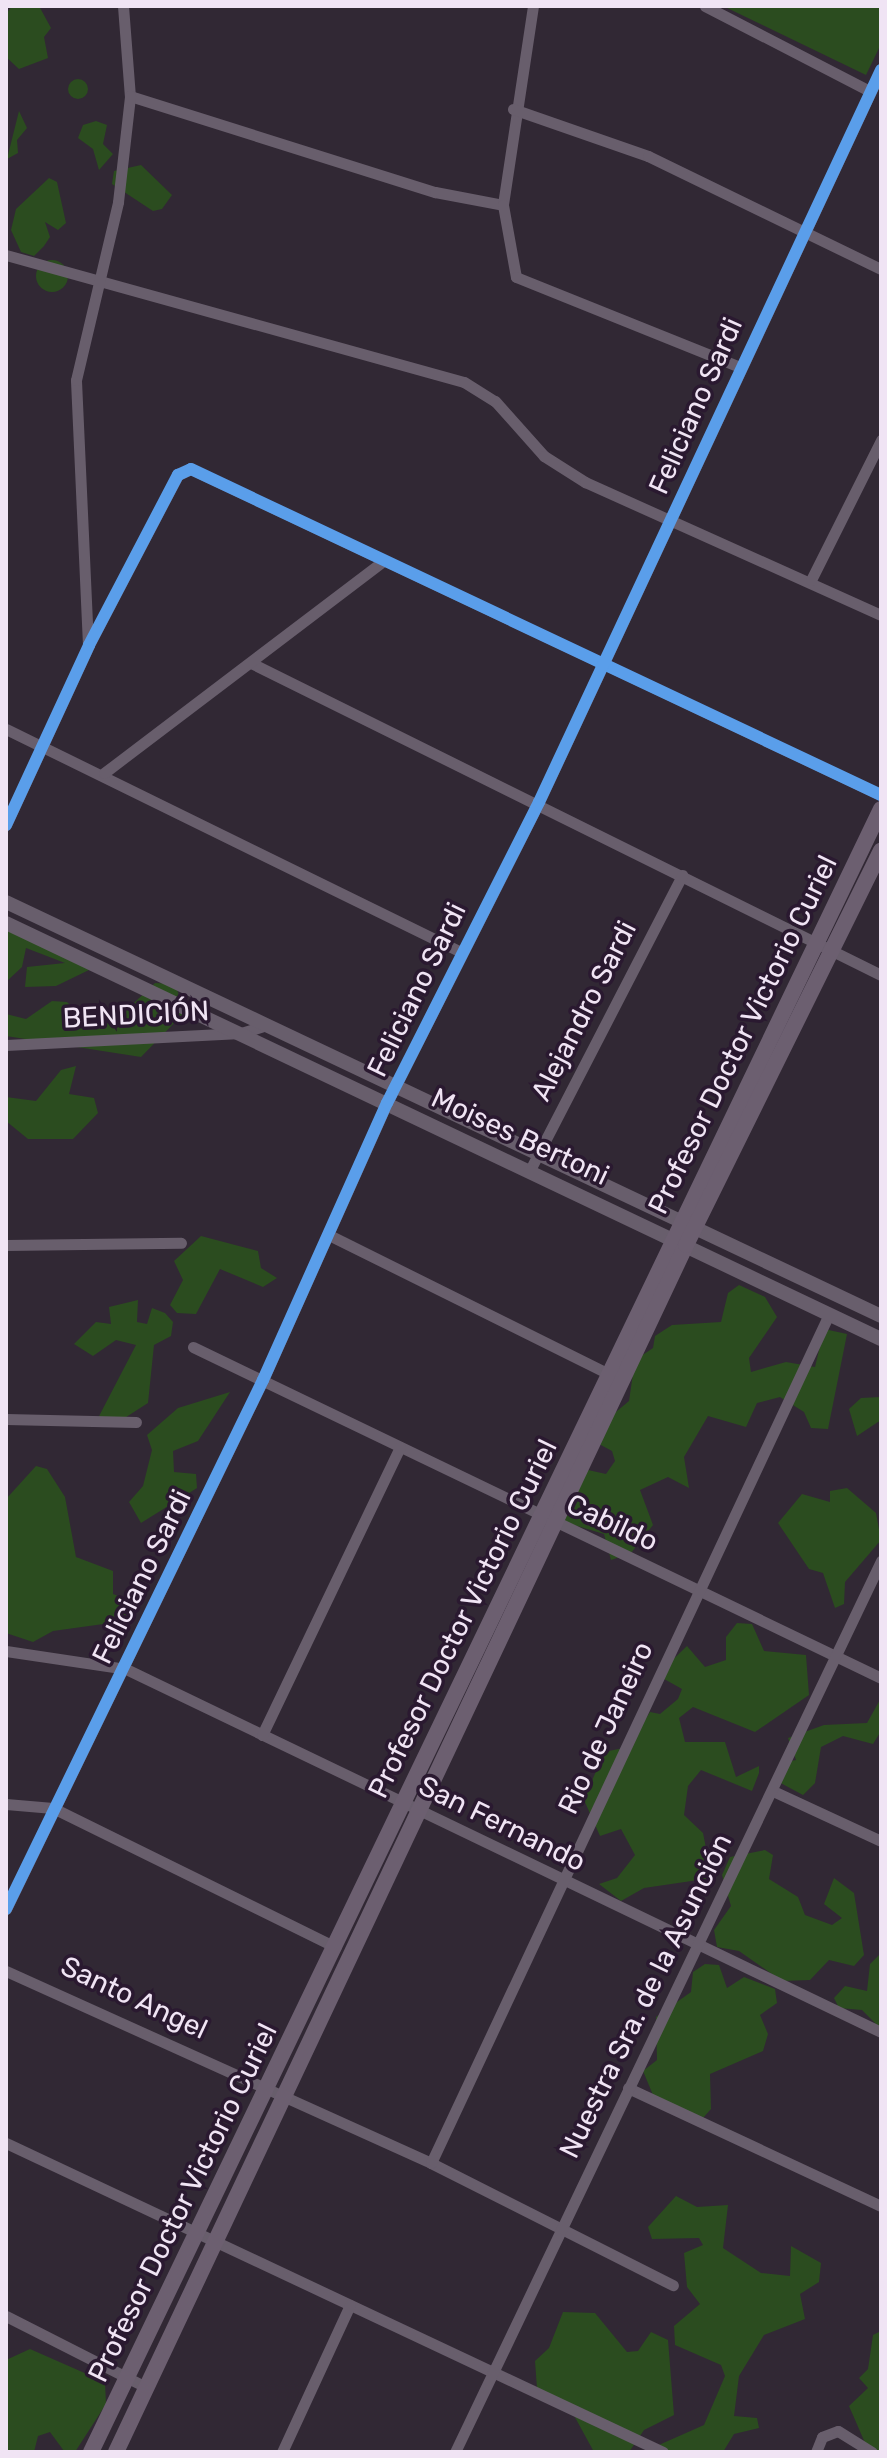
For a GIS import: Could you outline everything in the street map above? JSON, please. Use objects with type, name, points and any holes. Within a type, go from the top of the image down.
[{"type":"main road","name":"Profesor Doctor Victorio Curiel","points":[[91,2452],[200,2228],[276,2091],[420,1811],[549,1520],[823,948],[881,809]]},
{"type":"main road","name":"Profesor Doctor Victorio Curiel","points":[[823,948],[881,851]]},
{"type":"main road","name":"Profesor Doctor Victorio Curiel","points":[[116,2452],[216,2238],[336,1947],[403,1802],[549,1520]]},
{"type":"street","points":[[89,645],[76,380],[96,283],[118,202],[130,96],[123,6]]},
{"type":"street","points":[[533,6],[513,109],[503,205],[511,266],[533,289],[615,312],[740,367]]},
{"type":"street","points":[[705,6],[870,91]]},
{"type":"street","name":"Feliciano Sardi","points":[[6,1909],[53,1808],[126,1669],[263,1380],[331,1236],[387,1103],[539,802],[672,518],[801,231],[881,70]]},
{"type":"street","points":[[130,96],[435,192],[503,205]]},
{"type":"street","points":[[513,109],[611,140],[881,269]]},
{"type":"street","points":[[6,255],[96,283],[464,382],[495,401],[544,456],[881,615]]},
{"type":"street","points":[[811,580],[881,440]]},
{"type":"street","points":[[6,825],[89,645],[178,475],[191,469],[603,661],[881,795]]},
{"type":"street","points":[[104,773],[383,561]]},
{"type":"street","points":[[251,663],[539,802],[881,975]]},
{"type":"street","points":[[6,729],[44,742],[461,952]]},
{"type":"street","name":"Alejandro Sardi","points":[[530,1170],[682,875]]},
{"type":"street","name":"Moises Bertoni","points":[[6,902],[881,1316]]},
{"type":"street","name":"Moises Bertoni","points":[[6,923],[881,1339]]},
{"type":"street","name":"BENDICIÓN","points":[[6,1045],[241,1033],[268,1024]]},
{"type":"street","points":[[331,1236],[617,1377]]},
{"type":"street","points":[[6,1245],[181,1243]]},
{"type":"street","name":"Rio de Janeiro","points":[[431,2163],[696,1589],[829,1314]]},
{"type":"street","name":"Cabildo","points":[[193,1347],[881,1678]]},
{"type":"street","points":[[6,1419],[136,1422]]},
{"type":"street","points":[[262,1735],[400,1447]]},
{"type":"street","name":"Nuestra Sra. de la Asunción","points":[[455,2452],[881,1561]]},
{"type":"street","name":"San Fernando","points":[[6,1651],[126,1669],[697,1947],[881,2032]]},
{"type":"street","points":[[773,1791],[881,1841]]},
{"type":"street","points":[[6,1804],[53,1808],[336,1947]]},
{"type":"street","name":"Santo Angel","points":[[6,1971],[431,2163],[673,2285]]},
{"type":"street","points":[[628,2088],[881,2206]]},
{"type":"street","points":[[6,2143],[200,2228],[350,2305],[663,2452]]},
{"type":"street","points":[[282,2452],[350,2305]]},
{"type":"street","points":[[6,2316],[146,2387]]},
{"type":"street","points":[[816,2452],[822,2437],[838,2431],[872,2452]]},
{"type":"green space","points":[[12,6],[39,6],[51,28],[44,37],[48,58],[19,69],[6,57],[6,14]]},
{"type":"green space","points":[[723,6],[881,6],[881,44],[866,75]]},
{"type":"green space","points":[[78,79],[85,82],[88,89],[85,96],[78,99],[71,96],[68,89],[71,82]]},
{"type":"green space","points":[[19,111],[27,128],[17,140],[18,153],[7,159]]},
{"type":"green space","points":[[96,121],[107,125],[103,144],[113,154],[99,170],[93,149],[78,138],[83,125]]},
{"type":"green space","points":[[141,165],[172,195],[162,209],[153,211],[112,184],[114,171]]},
{"type":"green space","points":[[49,178],[57,182],[66,223],[58,230],[45,222],[50,237],[34,256],[21,252],[11,230],[16,209]]},
{"type":"green space","points":[[52,260],[64,264],[68,276],[64,288],[52,292],[40,288],[36,276],[40,264]]},
{"type":"green space","points":[[6,923],[89,970],[56,986],[25,987],[27,967],[65,963],[26,948],[22,967],[6,982]]},
{"type":"green space","points":[[155,983],[176,984],[183,1014],[141,1057],[6,1036],[6,1014],[26,1019],[52,1001],[67,1002],[85,1020],[118,1018]]},
{"type":"green space","points":[[76,1066],[69,1094],[94,1098],[98,1113],[73,1139],[28,1139],[6,1121],[6,1097],[36,1101],[61,1070]]},
{"type":"green space","points":[[201,1236],[258,1251],[261,1268],[277,1278],[263,1287],[220,1269],[196,1314],[177,1313],[170,1305],[183,1280],[174,1261]]},
{"type":"green space","points":[[739,1285],[765,1297],[777,1317],[749,1358],[751,1372],[786,1362],[815,1367],[824,1329],[847,1334],[828,1429],[811,1428],[804,1412],[780,1397],[757,1403],[746,1427],[708,1416],[684,1457],[689,1488],[668,1477],[640,1490],[653,1525],[631,1553],[611,1560],[604,1534],[564,1522],[579,1468],[606,1474],[615,1461],[612,1451],[586,1437],[629,1401],[635,1360],[653,1348],[655,1336],[672,1325],[721,1322],[728,1293]]},
{"type":"green space","points":[[138,1300],[137,1322],[147,1324],[152,1308],[165,1313],[173,1322],[171,1336],[154,1345],[148,1403],[120,1421],[97,1420],[136,1345],[116,1340],[93,1356],[74,1344],[96,1322],[111,1324],[109,1307]]},
{"type":"green space","points":[[230,1392],[198,1441],[173,1451],[174,1472],[196,1474],[197,1488],[141,1523],[129,1502],[143,1486],[152,1450],[147,1435],[178,1408]]},
{"type":"green space","points":[[881,1397],[881,1420],[857,1436],[849,1409],[861,1398]]},
{"type":"green space","points":[[36,1466],[47,1469],[65,1497],[76,1557],[113,1571],[113,1594],[126,1599],[125,1621],[53,1631],[33,1642],[6,1633],[6,1499]]},
{"type":"green space","points":[[847,1488],[876,1513],[881,1540],[845,1582],[844,1604],[835,1608],[823,1573],[809,1569],[778,1523],[802,1494],[830,1502],[830,1491]]},
{"type":"green space","points":[[737,1623],[752,1624],[764,1651],[806,1655],[809,1695],[755,1732],[693,1707],[679,1718],[685,1742],[725,1742],[736,1777],[759,1766],[759,1773],[752,1791],[701,1770],[688,1786],[684,1815],[703,1833],[712,1878],[644,1888],[621,1901],[599,1884],[617,1878],[635,1855],[621,1829],[600,1836],[584,1800],[604,1752],[628,1747],[650,1712],[660,1714],[678,1699],[682,1689],[657,1675],[687,1646],[705,1667],[726,1660],[726,1637]]},
{"type":"green space","points":[[881,1698],[881,1731],[873,1744],[843,1736],[821,1747],[815,1783],[803,1795],[775,1780],[780,1763],[796,1760],[788,1738],[824,1725],[867,1723]]},
{"type":"green space","points":[[765,1850],[773,1855],[769,1879],[798,1897],[805,1915],[832,1925],[842,1918],[824,1904],[834,1878],[854,1893],[864,1955],[854,1966],[829,1960],[810,1980],[782,1981],[739,1951],[717,1947],[714,1930],[731,1906],[722,1875],[730,1857]]},
{"type":"green space","points":[[881,1953],[881,2029],[862,2010],[839,2008],[834,1998],[845,1986],[867,1991],[870,1964]]},
{"type":"green space","points":[[705,1964],[719,1965],[727,1988],[744,1977],[775,1989],[777,2003],[760,2015],[768,2034],[763,2051],[710,2074],[711,2109],[703,2118],[653,2095],[643,2071],[657,2060],[656,2017],[691,1992],[693,1972]]},
{"type":"green space","points":[[676,2196],[697,2207],[728,2205],[723,2248],[761,2273],[790,2276],[791,2246],[821,2263],[819,2282],[800,2294],[805,2319],[764,2335],[739,2376],[734,2416],[757,2418],[759,2428],[734,2434],[723,2452],[643,2452],[704,2425],[725,2376],[721,2365],[675,2345],[674,2326],[700,2304],[687,2287],[684,2253],[703,2245],[699,2238],[652,2239],[648,2227]]},
{"type":"green space","points":[[563,2312],[595,2313],[627,2352],[638,2351],[651,2332],[668,2340],[674,2415],[644,2430],[629,2452],[594,2452],[571,2410],[537,2388],[535,2361],[549,2348]]},
{"type":"green space","points":[[881,2331],[881,2452],[869,2452],[849,2406],[868,2388],[859,2378],[868,2369],[873,2335]]},
{"type":"green space","points":[[30,2349],[105,2382],[106,2404],[75,2452],[64,2451],[50,2432],[38,2436],[34,2452],[6,2452],[6,2360]]},
{"type":"cycle path","points":[[6,1909],[263,1380],[387,1103],[539,802],[881,70]]},
{"type":"cycle path","points":[[6,825],[89,645],[178,475],[191,469],[881,795]]}]
